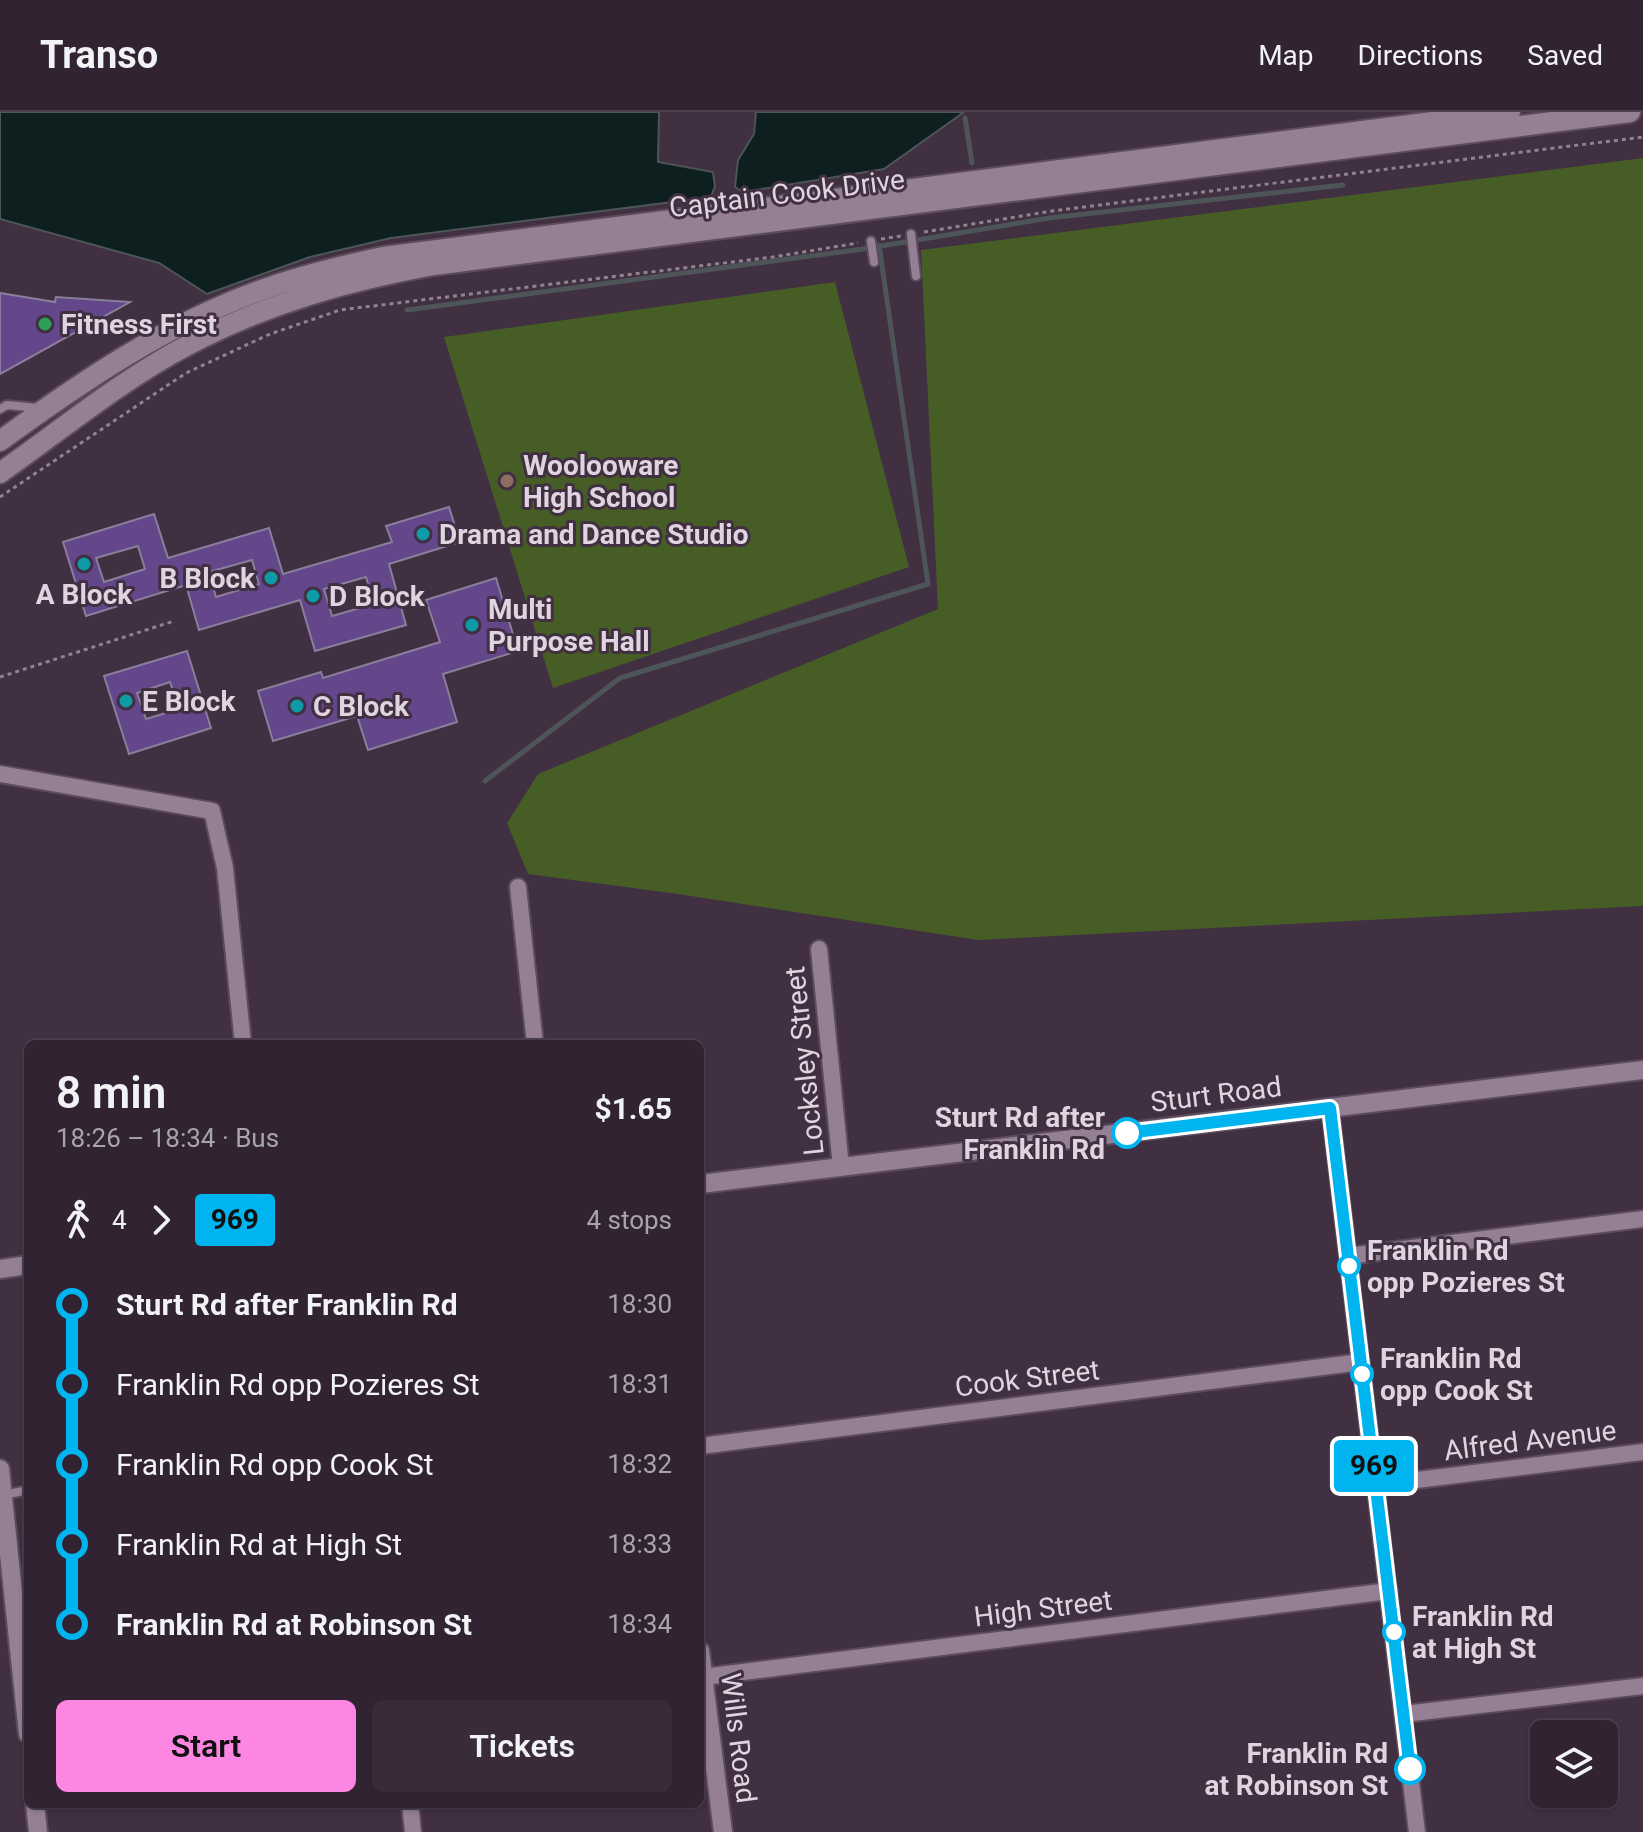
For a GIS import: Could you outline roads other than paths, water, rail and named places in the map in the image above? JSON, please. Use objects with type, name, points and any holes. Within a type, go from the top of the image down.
[{"type":"main road","name":"Captain Cook Drive","points":[[0,441],[149,342],[208,313],[288,281],[383,257],[1510,112]]},
{"type":"main road","name":"Captain Cook Drive","points":[[0,473],[184,347],[276,306],[380,275],[434,265],[1630,112]]},
{"type":"street","points":[[0,774],[212,811],[225,868],[243,1040]]},
{"type":"street","points":[[518,887],[535,1040]]},
{"type":"street","name":"Locksley Street","points":[[819,949],[841,1167]]},
{"type":"street","name":"Sturt Road","points":[[704,1184],[1643,1070]]},
{"type":"street","points":[[1330,1108],[1417,1832]]},
{"type":"street","points":[[1348,1256],[1643,1219]]},
{"type":"street","points":[[0,1269],[24,1266]]},
{"type":"street","name":"Cook Street","points":[[704,1445],[1361,1362]]},
{"type":"street","name":"Alfred Avenue","points":[[1376,1485],[1643,1452]]},
{"type":"street","points":[[0,1469],[7,1596],[24,1676]]},
{"type":"street","name":"High Street","points":[[704,1677],[1389,1591]]},
{"type":"street","points":[[1404,1714],[1643,1686]]},
{"type":"street","name":"Wills Road","points":[[704,1718],[723,1832]]},
{"type":"street","points":[[35,1808],[38,1832]]},
{"type":"street","points":[[410,1808],[413,1832]]},
{"type":"lane","points":[[911,235],[916,276]]},
{"type":"lane","points":[[871,242],[873,257]]},
{"type":"lane","points":[[0,409],[7,405],[44,409]]},
{"type":"lane","points":[[3,1495],[24,1491]]},
{"type":"waterway","points":[[965,118],[972,163]]},
{"type":"waterway","points":[[407,310],[863,249],[1049,218],[1343,185]]},
{"type":"waterway","points":[[485,781],[620,678],[928,584],[879,245]]},
{"type":"place","name":"Fitness First","points":[[45,324]]},
{"type":"place","name":"Woolooware High School","points":[[507,481]]},
{"type":"place","name":"Drama and Dance Studio","points":[[423,534]]},
{"type":"place","name":"A Block","points":[[84,564]]},
{"type":"place","name":"B Block","points":[[271,578]]},
{"type":"place","name":"D Block","points":[[313,596]]},
{"type":"place","name":"Multi Purpose Hall","points":[[472,625]]},
{"type":"place","name":"E Block","points":[[126,701]]},
{"type":"place","name":"C Block","points":[[297,706]]},
{"type":"place","name":"Sturt Rd after Franklin Rd","points":[[1127,1133]]},
{"type":"place","name":"Franklin Rd opp Pozieres St","points":[[1349,1266]]},
{"type":"place","name":"Franklin Rd opp Cook St","points":[[1362,1374]]},
{"type":"place","name":"Franklin Rd at High St","points":[[1394,1632]]},
{"type":"place","name":"Franklin Rd at Robinson St","points":[[1410,1769]]}]
